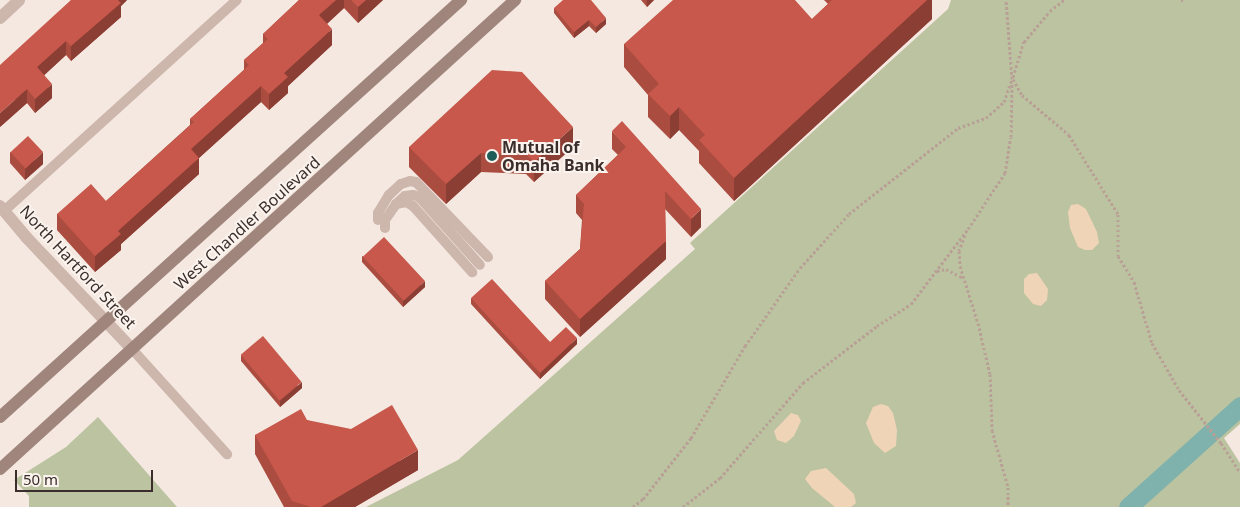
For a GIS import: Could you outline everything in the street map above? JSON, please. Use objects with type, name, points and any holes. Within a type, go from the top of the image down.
[{"type":"main road","name":"West Chandler Boulevard","points":[[0,417],[460,0]]},
{"type":"main road","name":"West Chandler Boulevard","points":[[0,468],[515,0]]},
{"type":"street","points":[[0,18],[20,0]]},
{"type":"street","name":"North Hartford Street","points":[[2,208],[132,349]]},
{"type":"lane","points":[[2,208],[237,0]]},
{"type":"lane","points":[[396,204],[405,196],[413,194],[418,197],[484,261],[416,182],[401,184],[389,195],[378,212],[381,224],[396,204],[406,202],[413,206],[472,272]]},
{"type":"lane","points":[[132,349],[228,454]]},
{"type":"path","points":[[683,507],[720,478],[803,383],[877,326],[910,304],[968,230],[1005,173],[1011,137],[1012,79],[1006,0]]},
{"type":"path","points":[[633,507],[643,499],[691,438],[745,346],[800,268],[849,214],[958,128],[986,118],[1004,102],[1024,42],[1050,11],[1064,0]]},
{"type":"path","points":[[1012,79],[1022,95],[1069,135],[1118,214],[1118,256],[1134,282],[1152,343],[1179,390],[1221,443],[1240,472]]},
{"type":"path","points":[[968,230],[959,251],[964,278],[978,323],[990,374],[992,430],[1008,487],[1008,507]]},
{"type":"path","points":[[936,271],[946,269],[964,278]]},
{"type":"green space","points":[[951,0],[1240,0],[1240,424],[1224,438],[1240,463],[1240,507],[366,507],[458,460],[695,249],[690,243],[948,9]]},
{"type":"green space","points":[[98,417],[177,507],[29,507],[29,496],[14,480],[66,447]]},
{"type":"sand","points":[[1078,204],[1086,209],[1097,232],[1099,243],[1092,250],[1078,247],[1070,228],[1068,212],[1071,205]]},
{"type":"sand","points":[[1037,273],[1048,289],[1047,300],[1041,306],[1033,304],[1024,293],[1024,279],[1029,274]]},
{"type":"sand","points":[[881,404],[888,406],[893,413],[897,430],[896,446],[885,453],[874,443],[866,423],[873,407]]},
{"type":"sand","points":[[791,413],[798,415],[801,421],[794,436],[786,443],[777,440],[774,431]]},
{"type":"sand","points":[[826,468],[854,494],[856,503],[851,507],[835,507],[812,488],[805,479],[811,471]]},
{"type":"building","points":[[71,0],[118,0],[121,3],[71,46],[66,41],[37,67],[52,84],[35,99],[27,89],[0,113],[0,65]]},
{"type":"building","points":[[299,0],[336,0],[319,15],[332,29],[284,73],[288,77],[269,94],[261,86],[191,149],[199,158],[118,231],[121,234],[95,256],[57,214],[91,184],[106,201],[194,122],[190,119],[249,65],[244,60],[268,39],[263,34]]},
{"type":"building","points":[[351,0],[366,0],[358,7]]},
{"type":"building","points":[[563,0],[591,0],[606,18],[596,27],[589,20],[574,32],[554,8]]},
{"type":"building","points":[[673,0],[795,0],[812,19],[832,0],[927,0],[734,178],[699,140],[705,135],[679,107],[670,116],[648,94],[659,84],[624,44]]},
{"type":"building","name":"Mutual of Omaha Bank","points":[[492,70],[522,72],[573,127],[534,162],[526,154],[481,153],[446,184],[409,147]]},
{"type":"building","points":[[622,121],[701,209],[691,219],[665,191],[666,241],[580,319],[545,281],[580,249],[584,204],[576,195],[626,147],[612,131]]},
{"type":"building","points":[[28,136],[43,152],[25,168],[10,152]]},
{"type":"building","points":[[384,237],[425,281],[404,301],[363,257]]},
{"type":"building","points":[[492,279],[550,342],[566,327],[577,338],[540,373],[471,298]]},
{"type":"building","points":[[263,336],[302,382],[279,401],[241,355]]},
{"type":"building","points":[[392,405],[418,450],[321,507],[311,507],[292,501],[255,435],[301,409],[307,420],[351,429]]},
{"type":"waterway","points":[[1128,507],[1240,406]]},
{"type":"place","name":"Mutual of Omaha Bank","points":[[492,156]]}]
